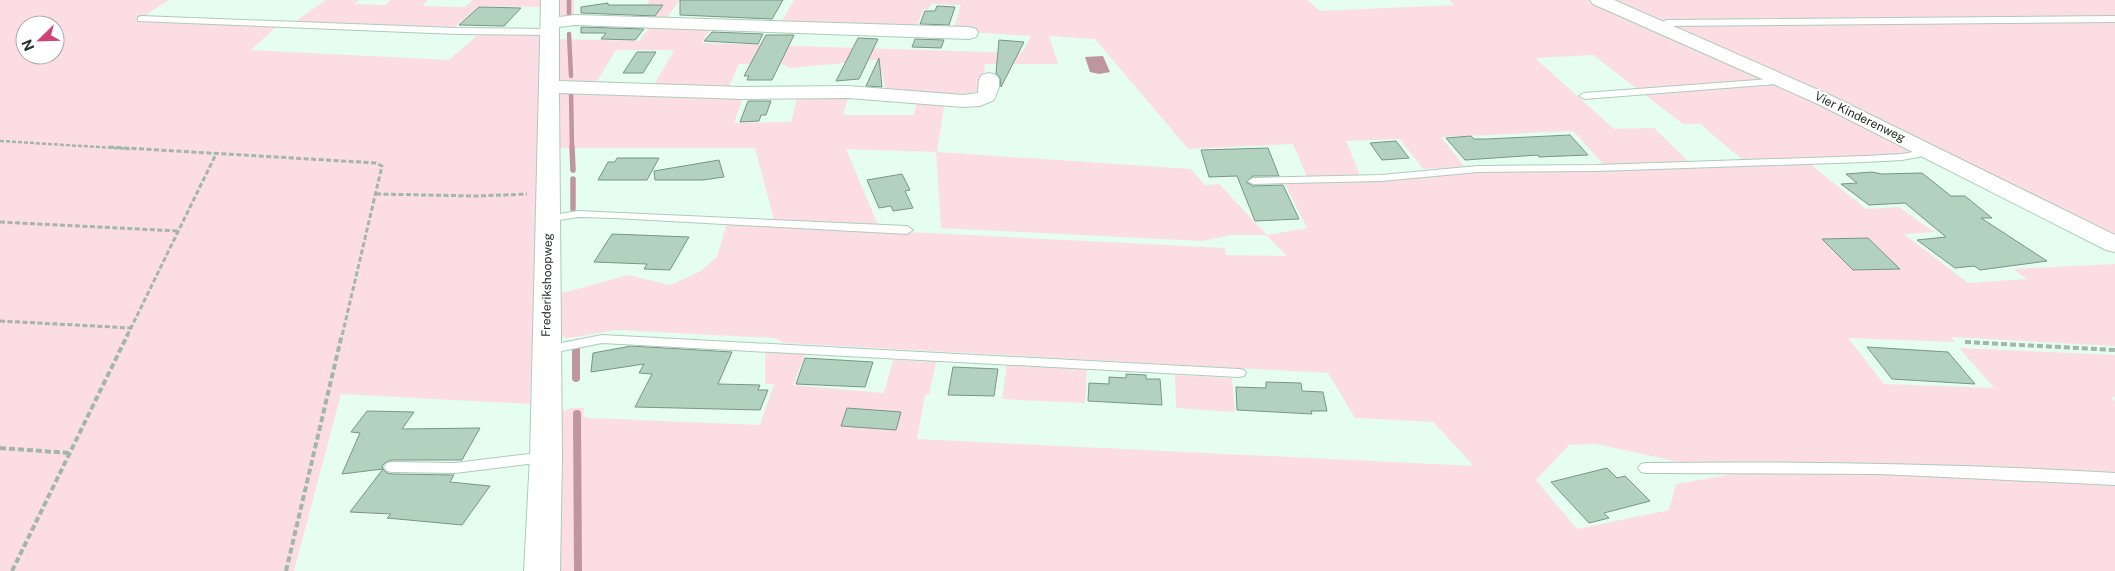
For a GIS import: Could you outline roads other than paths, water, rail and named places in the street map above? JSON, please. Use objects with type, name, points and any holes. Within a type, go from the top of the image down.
[{"type":"street","name":"Vier Kinderenweg","points":[[1599,0],[1785,82],[1931,152],[2115,245]]},
{"type":"street","points":[[551,18],[970,33]]},
{"type":"street","name":"Frederikshoopweg","points":[[542,571],[546,457],[547,219],[551,18]]},
{"type":"street","points":[[550,86],[742,93],[848,92],[962,101],[980,100],[987,97],[990,92],[989,79]]},
{"type":"lane","points":[[142,19],[446,30],[551,18]]},
{"type":"lane","points":[[1657,25],[1667,23],[2115,19]]},
{"type":"lane","points":[[1584,96],[1785,82]]},
{"type":"lane","points":[[1253,181],[1381,178],[1487,169],[1554,166],[1597,168],[1864,159],[1902,157],[1931,152]]},
{"type":"lane","points":[[547,219],[578,214],[615,215],[907,230]]},
{"type":"lane","points":[[546,350],[602,339],[1239,373]]},
{"type":"lane","points":[[392,467],[455,468],[546,457]]},
{"type":"lane","points":[[1646,468],[1792,466],[2007,472],[2115,479]]},
{"type":"waterway","points":[[569,0],[569,17]]},
{"type":"waterway","points":[[569,34],[571,76]]},
{"type":"waterway","points":[[571,90],[572,149]]},
{"type":"waterway","points":[[572,147],[573,170]]},
{"type":"waterway","points":[[573,179],[573,209]]},
{"type":"waterway","points":[[576,349],[576,378]]},
{"type":"waterway","points":[[577,414],[578,571]]}]
